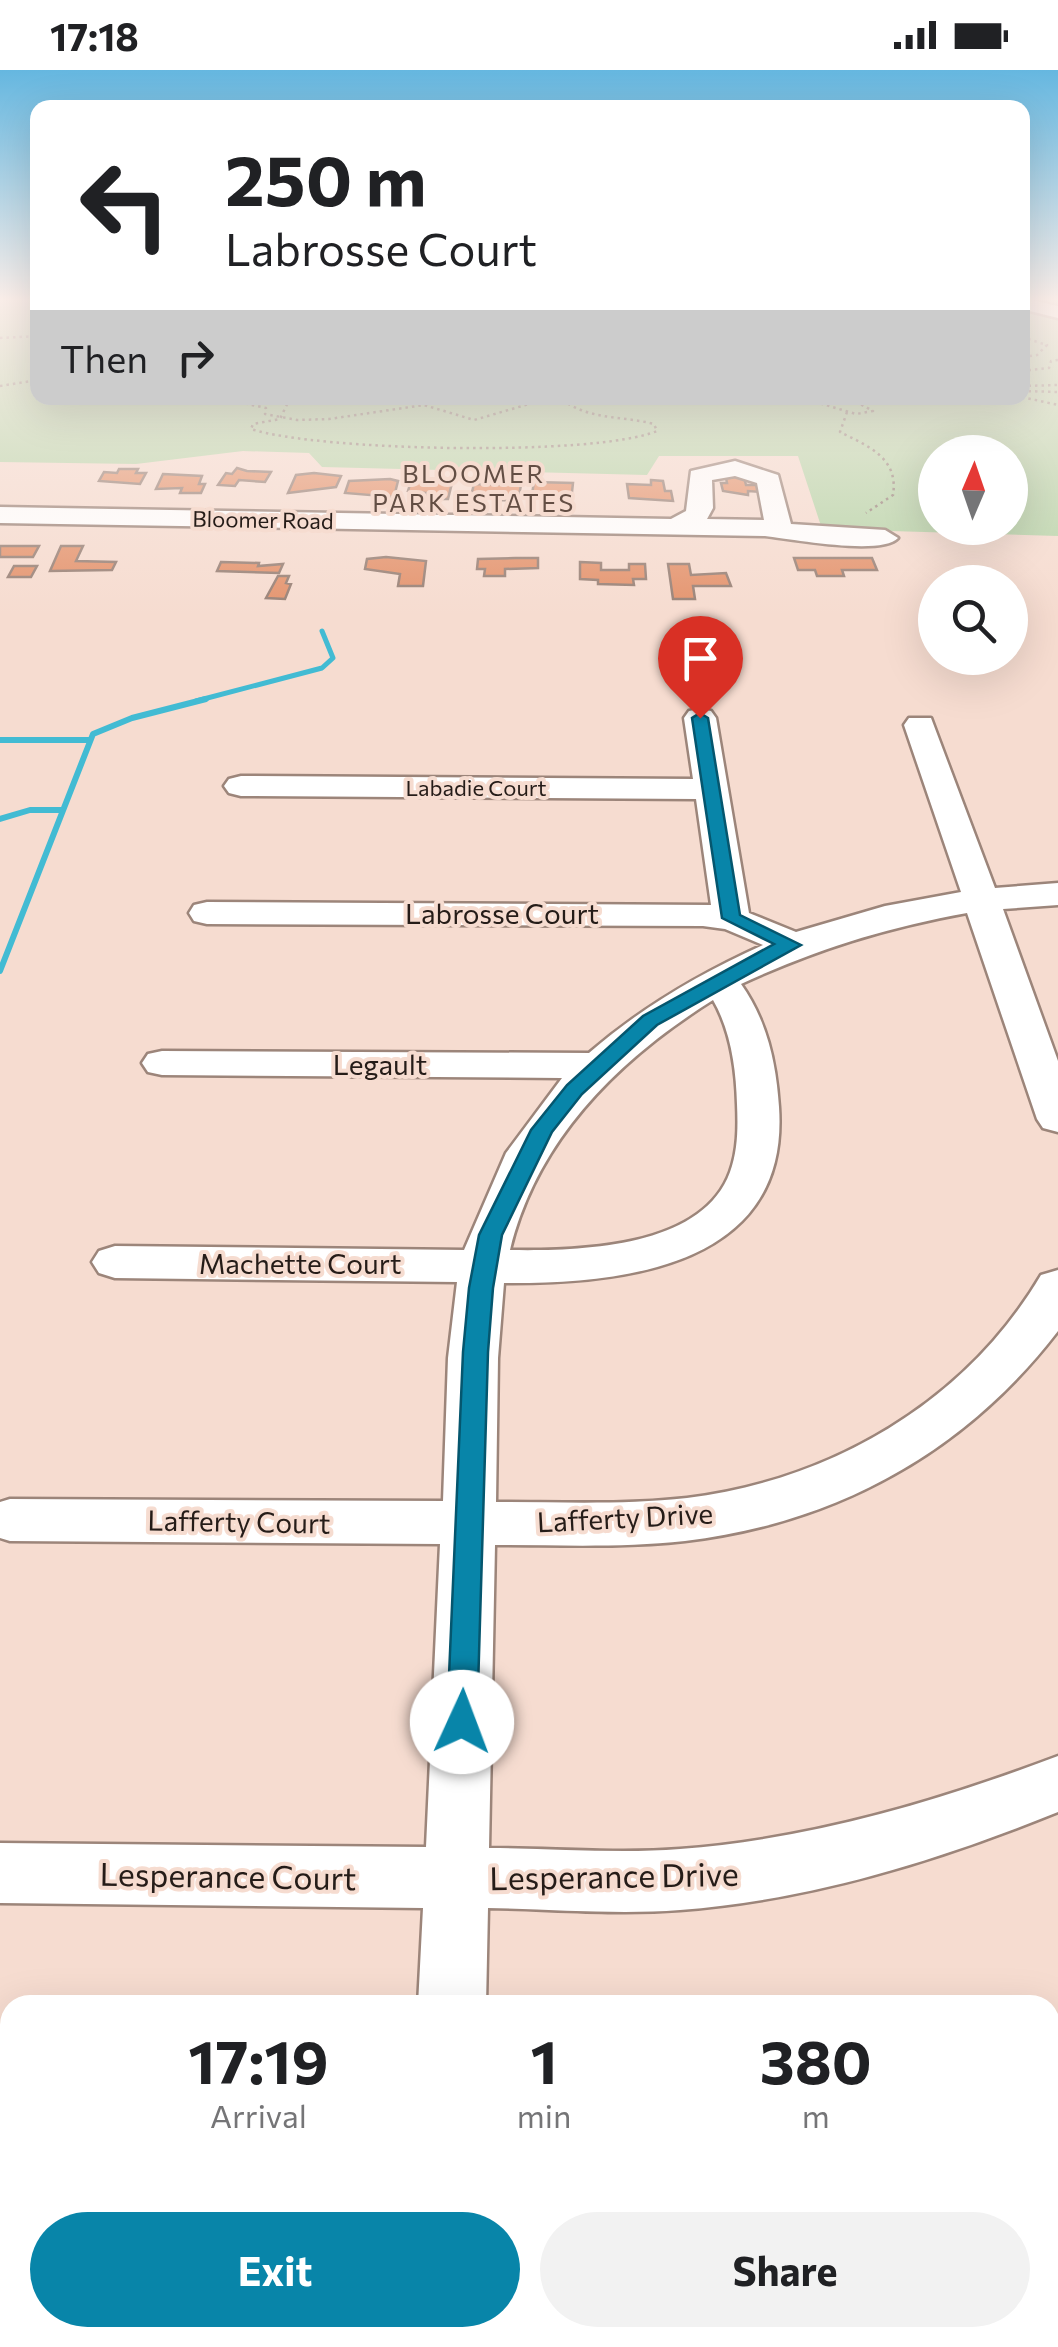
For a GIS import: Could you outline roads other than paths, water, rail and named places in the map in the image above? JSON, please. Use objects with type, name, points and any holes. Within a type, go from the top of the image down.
[{"type":"street","points":[[675,526],[696,520],[700,514],[700,476],[736,469],[754,471],[769,480],[790,531]]},
{"type":"street","name":"Bloomer Road","points":[[0,515],[675,526],[885,538]]},
{"type":"street","points":[[700,718],[731,918]]},
{"type":"street","points":[[920,724],[1058,1120]]},
{"type":"street","name":"Labadie Court","points":[[240,786],[711,789]]},
{"type":"street","points":[[452,1995],[476,1352],[491,1235],[542,1130],[574,1089],[650,1021],[719,980],[791,945],[879,919],[980,900],[1058,894]]},
{"type":"street","name":"Labrosse Court","points":[[207,913],[662,914],[731,918],[791,945]]},
{"type":"street","name":"Machette Court","points":[[115,1262],[600,1264],[684,1244],[748,1188],[762,1124],[748,1026],[739,1006],[719,980]]},
{"type":"street","name":"Legault","points":[[162,1063],[599,1066]]},
{"type":"street","name":"Lafferty Drive","points":[[468,1524],[688,1519],[745,1509],[826,1482],[897,1450],[961,1408],[1005,1364],[1053,1303],[1058,1287]]},
{"type":"street","name":"Lafferty Court","points":[[10,1520],[468,1524]]},
{"type":"street","name":"Lesperance Drive","points":[[456,1881],[676,1880],[761,1873],[848,1855],[966,1822],[1058,1784]]},
{"type":"street","name":"Lesperance Court","points":[[0,1873],[456,1881]]},
{"type":"waterway","points":[[196,701],[322,668],[333,658],[322,631]]},
{"type":"waterway","points":[[0,971],[93,734],[132,718],[206,699]]},
{"type":"waterway","points":[[0,740],[89,740]]},
{"type":"waterway","points":[[0,819],[30,810],[61,810]]},
{"type":"district","name":"BLOOMER PARK ESTATES","points":[[474,488]]}]
